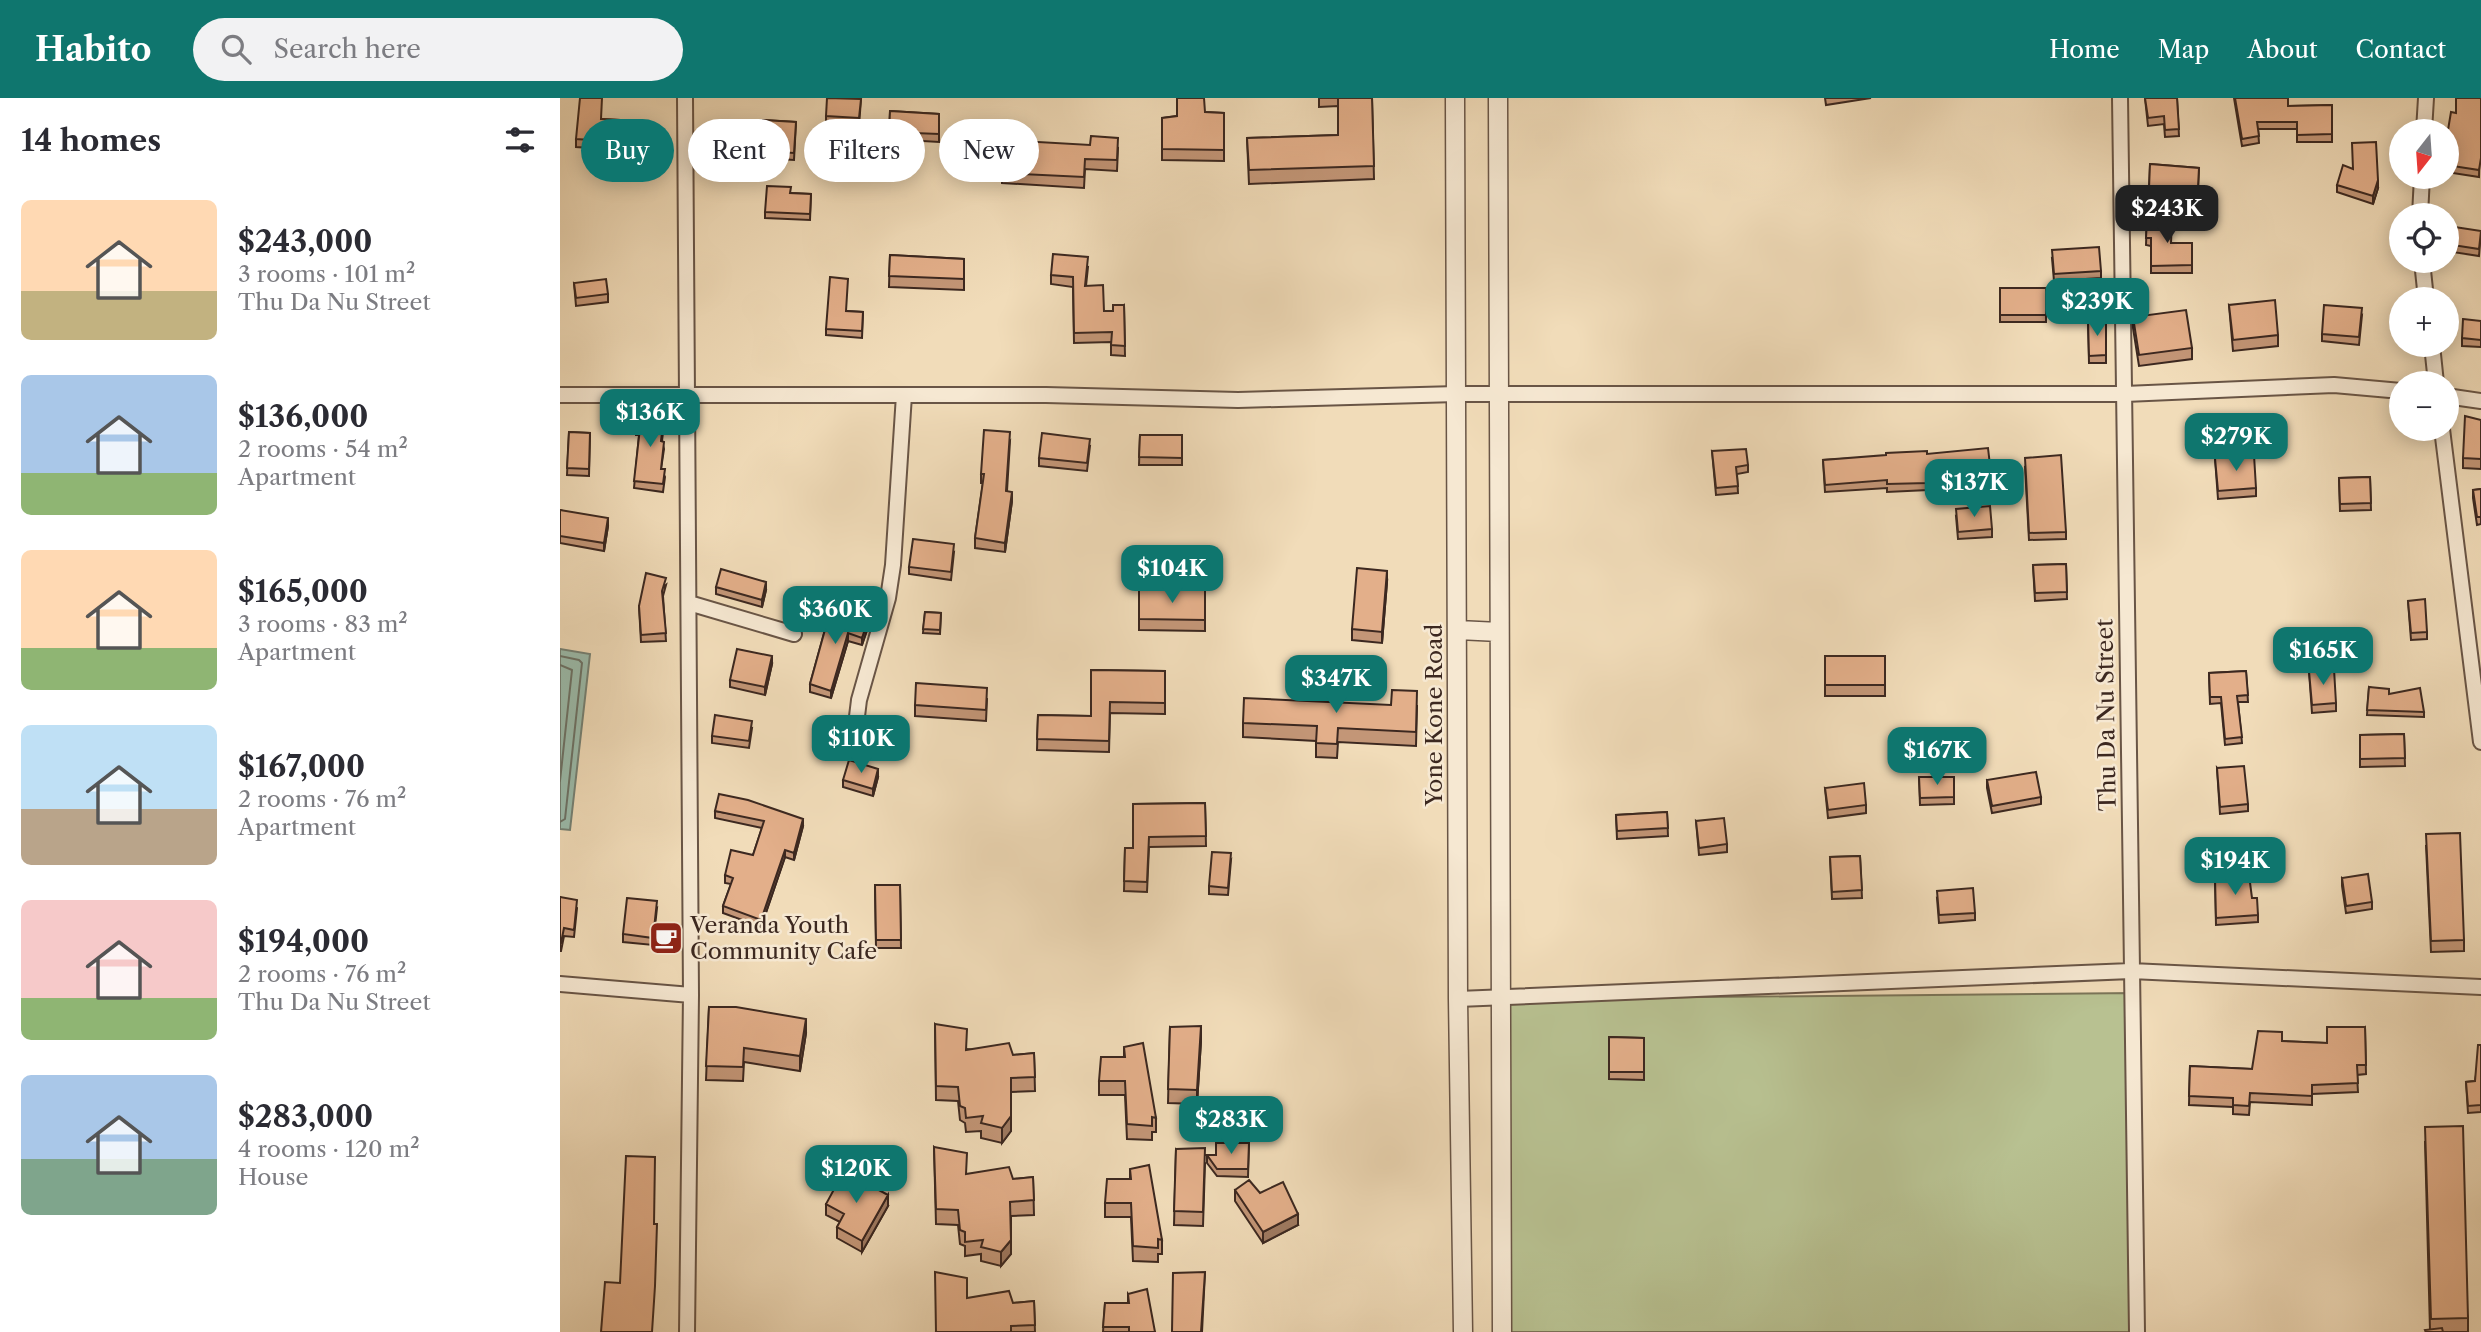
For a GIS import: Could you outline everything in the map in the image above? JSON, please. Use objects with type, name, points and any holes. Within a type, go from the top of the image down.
[{"type":"street","points":[[685,98],[691,995],[687,1332]]},
{"type":"street","name":"Yone Kone Road","points":[[1455,98],[1458,999],[1463,1332]]},
{"type":"street","points":[[1498,98],[1502,1332]]},
{"type":"street","name":"Thu Da Nu Street","points":[[2120,98],[2137,1332]]},
{"type":"street","points":[[2425,119],[2426,98]]},
{"type":"street","points":[[560,395],[1046,395],[1238,400],[1457,394],[2125,394],[2334,384],[2389,390]]},
{"type":"street","points":[[853,749],[859,699],[888,598],[893,565],[904,396]]},
{"type":"street","points":[[2459,398],[2481,401]]},
{"type":"street","points":[[2443,441],[2481,742]]},
{"type":"street","points":[[689,603],[794,634]]},
{"type":"street","points":[[1458,631],[1499,632]]},
{"type":"street","points":[[1458,999],[2131,971],[2481,988]]},
{"type":"street","points":[[560,984],[691,995]]},
{"type":"green space","points":[[2136,993],[2137,1332],[1502,1332],[1500,999]]},
{"type":"water","points":[[560,649],[590,654],[570,830],[560,829]]},
{"type":"building","points":[[580,98],[602,98],[601,119],[581,119],[581,139],[576,139]]},
{"type":"building","points":[[827,98],[861,99],[859,118],[826,116]]},
{"type":"building","points":[[1177,98],[1204,98],[1205,112],[1224,113],[1224,150],[1162,149],[1162,118],[1177,116]]},
{"type":"building","points":[[1338,98],[1372,98],[1374,166],[1249,170],[1247,138],[1338,135]]},
{"type":"building","points":[[2145,98],[2177,98],[2179,129],[2165,130],[2164,116],[2148,118]]},
{"type":"building","points":[[2235,98],[2288,98],[2288,106],[2332,105],[2332,134],[2297,135],[2297,122],[2257,122],[2259,136],[2242,139]]},
{"type":"building","points":[[2456,98],[2481,98],[2479,170],[2459,167],[2459,119],[2450,119],[2451,112],[2456,113]]},
{"type":"building","points":[[890,111],[939,114],[939,134],[925,133],[925,119],[890,119]]},
{"type":"building","points":[[790,122],[796,122],[794,153],[790,153]]},
{"type":"building","points":[[1091,136],[1118,138],[1117,160],[1085,159],[1084,177],[1039,175],[1039,142],[1090,145]]},
{"type":"building","points":[[2376,142],[2378,180],[2373,196],[2337,185],[2343,165],[2353,169],[2352,143]]},
{"type":"building","points":[[2150,164],[2199,168],[2197,206],[2176,207],[2175,190],[2149,188]]},
{"type":"building","points":[[767,186],[791,187],[790,193],[811,194],[810,214],[765,212]]},
{"type":"building","points":[[2147,218],[2172,219],[2171,243],[2192,243],[2192,265],[2151,266],[2151,238],[2146,238]]},
{"type":"building","points":[[2459,228],[2481,231],[2479,249],[2459,246]]},
{"type":"building","points":[[2099,247],[2101,271],[2054,274],[2052,250]]},
{"type":"building","points":[[1053,254],[1088,257],[1085,286],[1103,285],[1104,311],[1113,311],[1113,305],[1124,305],[1125,346],[1111,345],[1112,332],[1074,333],[1073,277],[1051,275]]},
{"type":"building","points":[[890,255],[964,259],[964,279],[889,276]]},
{"type":"building","points":[[830,277],[848,279],[846,311],[863,312],[862,331],[826,329]]},
{"type":"building","points":[[606,279],[608,294],[576,298],[574,283]]},
{"type":"building","points":[[2000,288],[2046,288],[2046,315],[2000,315]]},
{"type":"building","points":[[2275,300],[2278,335],[2233,340],[2229,305]]},
{"type":"building","points":[[2324,305],[2362,308],[2359,337],[2322,334]]},
{"type":"building","points":[[2186,310],[2192,348],[2139,355],[2133,317]]},
{"type":"building","points":[[2463,319],[2481,321],[2481,340],[2462,338]]},
{"type":"building","points":[[2088,320],[2106,320],[2106,355],[2089,356]]},
{"type":"building","points":[[637,413],[664,416],[661,441],[664,442],[661,469],[665,469],[663,484],[634,481],[640,428],[636,427]]},
{"type":"building","points":[[2465,416],[2481,420],[2481,459],[2463,458]]},
{"type":"building","points":[[984,430],[1010,432],[1006,491],[1012,492],[1005,543],[975,538],[984,474],[981,474]]},
{"type":"building","points":[[569,432],[590,433],[589,469],[567,468]]},
{"type":"building","points":[[1042,433],[1090,439],[1087,463],[1039,458]]},
{"type":"building","points":[[1140,435],[1182,435],[1182,458],[1139,457]]},
{"type":"building","points":[[1988,448],[1991,474],[1928,480],[1928,483],[1887,484],[1887,480],[1825,485],[1823,460],[1886,453],[1927,451],[1927,454]]},
{"type":"building","points":[[1746,449],[1748,465],[1736,467],[1738,486],[1716,488],[1712,451]]},
{"type":"building","points":[[2061,455],[2066,532],[2029,533],[2025,458]]},
{"type":"building","points":[[2254,455],[2256,488],[2218,491],[2215,458]]},
{"type":"building","points":[[2370,477],[2371,503],[2340,504],[2339,478]]},
{"type":"building","points":[[2481,489],[2481,517],[2477,517],[2473,490]]},
{"type":"building","points":[[1990,506],[1992,529],[1958,532],[1956,509]]},
{"type":"building","points":[[560,510],[608,518],[604,543],[560,536]]},
{"type":"building","points":[[913,539],[954,544],[951,572],[909,567]]},
{"type":"building","points":[[2066,564],[2067,592],[2035,593],[2033,565]]},
{"type":"building","points":[[1357,568],[1387,571],[1382,632],[1352,629]]},
{"type":"building","points":[[721,569],[766,582],[762,600],[716,587]]},
{"type":"building","points":[[646,573],[666,578],[662,591],[666,633],[641,635],[639,606]]},
{"type":"building","points":[[1139,590],[1205,590],[1205,620],[1139,619]]},
{"type":"building","points":[[2425,599],[2427,632],[2411,633],[2408,601]]},
{"type":"building","points":[[831,608],[868,620],[862,638],[848,633],[831,691],[810,684]]},
{"type":"building","points":[[925,612],[941,613],[940,630],[923,629]]},
{"type":"building","points":[[737,649],[772,656],[765,687],[730,680]]},
{"type":"building","points":[[1825,656],[1885,656],[1885,685],[1825,685]]},
{"type":"building","points":[[2334,669],[2336,703],[2312,705],[2309,671]]},
{"type":"building","points":[[1091,670],[1165,671],[1165,703],[1110,702],[1109,741],[1037,739],[1038,715],[1091,716]]},
{"type":"building","points":[[2246,671],[2248,695],[2237,696],[2242,737],[2225,739],[2221,697],[2210,697],[2209,673]]},
{"type":"building","points":[[916,683],[987,688],[986,710],[915,705]]},
{"type":"building","points":[[2369,687],[2389,689],[2389,694],[2420,688],[2424,712],[2367,710]]},
{"type":"building","points":[[1392,690],[1417,691],[1416,732],[1338,728],[1337,744],[1316,743],[1317,726],[1243,723],[1244,698],[1391,705]]},
{"type":"building","points":[[715,715],[752,721],[749,741],[712,736]]},
{"type":"building","points":[[2404,734],[2405,758],[2360,759],[2360,735]]},
{"type":"building","points":[[849,760],[878,769],[873,789],[843,780]]},
{"type":"building","points":[[2244,766],[2248,804],[2220,807],[2217,768]]},
{"type":"building","points":[[2036,772],[2041,797],[1992,806],[1987,780]]},
{"type":"building","points":[[1919,777],[1954,777],[1954,797],[1920,798]]},
{"type":"building","points":[[1864,783],[1866,805],[1828,810],[1825,788]]},
{"type":"building","points":[[719,794],[748,800],[803,819],[794,853],[785,850],[761,920],[723,906],[733,878],[725,875],[731,850],[753,855],[764,821],[715,811]]},
{"type":"building","points":[[1205,803],[1206,836],[1149,837],[1147,882],[1124,881],[1125,848],[1133,848],[1133,804]]},
{"type":"building","points":[[1667,812],[1668,828],[1617,831],[1616,815]]},
{"type":"building","points":[[1724,818],[1727,844],[1699,848],[1696,821]]},
{"type":"building","points":[[2460,833],[2464,940],[2431,941],[2426,834]]},
{"type":"building","points":[[1212,852],[1231,853],[1228,888],[1209,886]]},
{"type":"building","points":[[1860,856],[1862,890],[1832,892],[1830,857]]},
{"type":"building","points":[[2368,874],[2372,902],[2346,906],[2342,878]]},
{"type":"building","points":[[2249,875],[2252,898],[2257,898],[2258,915],[2216,918],[2215,878]]},
{"type":"building","points":[[875,885],[900,885],[901,940],[876,940]]},
{"type":"building","points":[[1973,888],[1975,913],[1939,915],[1937,891]]},
{"type":"building","points":[[560,897],[577,900],[574,930],[564,928],[561,943],[560,943]]},
{"type":"building","points":[[627,898],[657,901],[653,938],[623,934]]},
{"type":"building","points":[[709,1007],[736,1007],[806,1019],[800,1056],[744,1048],[743,1067],[706,1066]]},
{"type":"building","points":[[935,1024],[967,1029],[966,1050],[1009,1043],[1013,1055],[1034,1053],[1035,1077],[1011,1078],[1011,1116],[1002,1128],[981,1123],[983,1116],[966,1118],[965,1108],[960,1106],[958,1087],[936,1086]]},
{"type":"building","points":[[1201,1026],[1197,1090],[1168,1089],[1170,1027]]},
{"type":"building","points":[[2327,1027],[2365,1027],[2366,1065],[2357,1065],[2358,1083],[2312,1085],[2312,1096],[2250,1093],[2249,1106],[2233,1105],[2233,1098],[2189,1096],[2190,1066],[2252,1069],[2258,1031],[2282,1032],[2282,1041],[2327,1043]]},
{"type":"building","points":[[1609,1037],[1644,1038],[1644,1072],[1609,1072]]},
{"type":"building","points":[[1143,1043],[1156,1118],[1152,1117],[1152,1126],[1127,1124],[1125,1081],[1099,1081],[1101,1057],[1125,1057],[1124,1047]]},
{"type":"building","points":[[2478,1045],[2481,1045],[2481,1105],[2468,1106],[2466,1082],[2475,1081]]},
{"type":"building","points":[[2463,1126],[2468,1318],[2431,1319],[2425,1127]]},
{"type":"building","points":[[1216,1143],[1249,1143],[1248,1169],[1217,1169],[1207,1155],[1216,1155]]},
{"type":"building","points":[[934,1147],[967,1153],[966,1174],[1009,1167],[1013,1179],[1033,1177],[1034,1200],[1010,1202],[1011,1240],[1001,1252],[981,1247],[983,1240],[965,1242],[965,1232],[960,1230],[958,1210],[936,1209]]},
{"type":"building","points":[[1205,1148],[1203,1212],[1174,1211],[1176,1149]]},
{"type":"building","points":[[626,1156],[655,1157],[654,1224],[657,1224],[652,1332],[601,1332],[605,1282],[620,1283]]},
{"type":"building","points":[[1149,1165],[1162,1240],[1158,1239],[1158,1248],[1133,1246],[1131,1203],[1105,1203],[1107,1179],[1131,1179],[1130,1169]]},
{"type":"building","points":[[844,1171],[888,1195],[862,1241],[837,1227],[844,1214],[826,1204]]},
{"type":"building","points":[[1249,1180],[1260,1193],[1283,1182],[1298,1214],[1263,1232],[1235,1190]]},
{"type":"building","points":[[935,1272],[967,1278],[967,1298],[1009,1291],[1013,1303],[1034,1301],[1035,1325],[1011,1326],[1011,1332],[936,1332]]},
{"type":"building","points":[[1205,1272],[1201,1332],[1172,1332],[1173,1273]]},
{"type":"building","points":[[1147,1289],[1155,1332],[1129,1332],[1129,1327],[1103,1327],[1105,1303],[1129,1303],[1128,1294]]},
{"type":"building","points":[[2442,1328],[2443,1332],[2425,1330]]},
{"type":"place","name":"Veranda Youth Community Cafe","points":[[666,938]]}]
